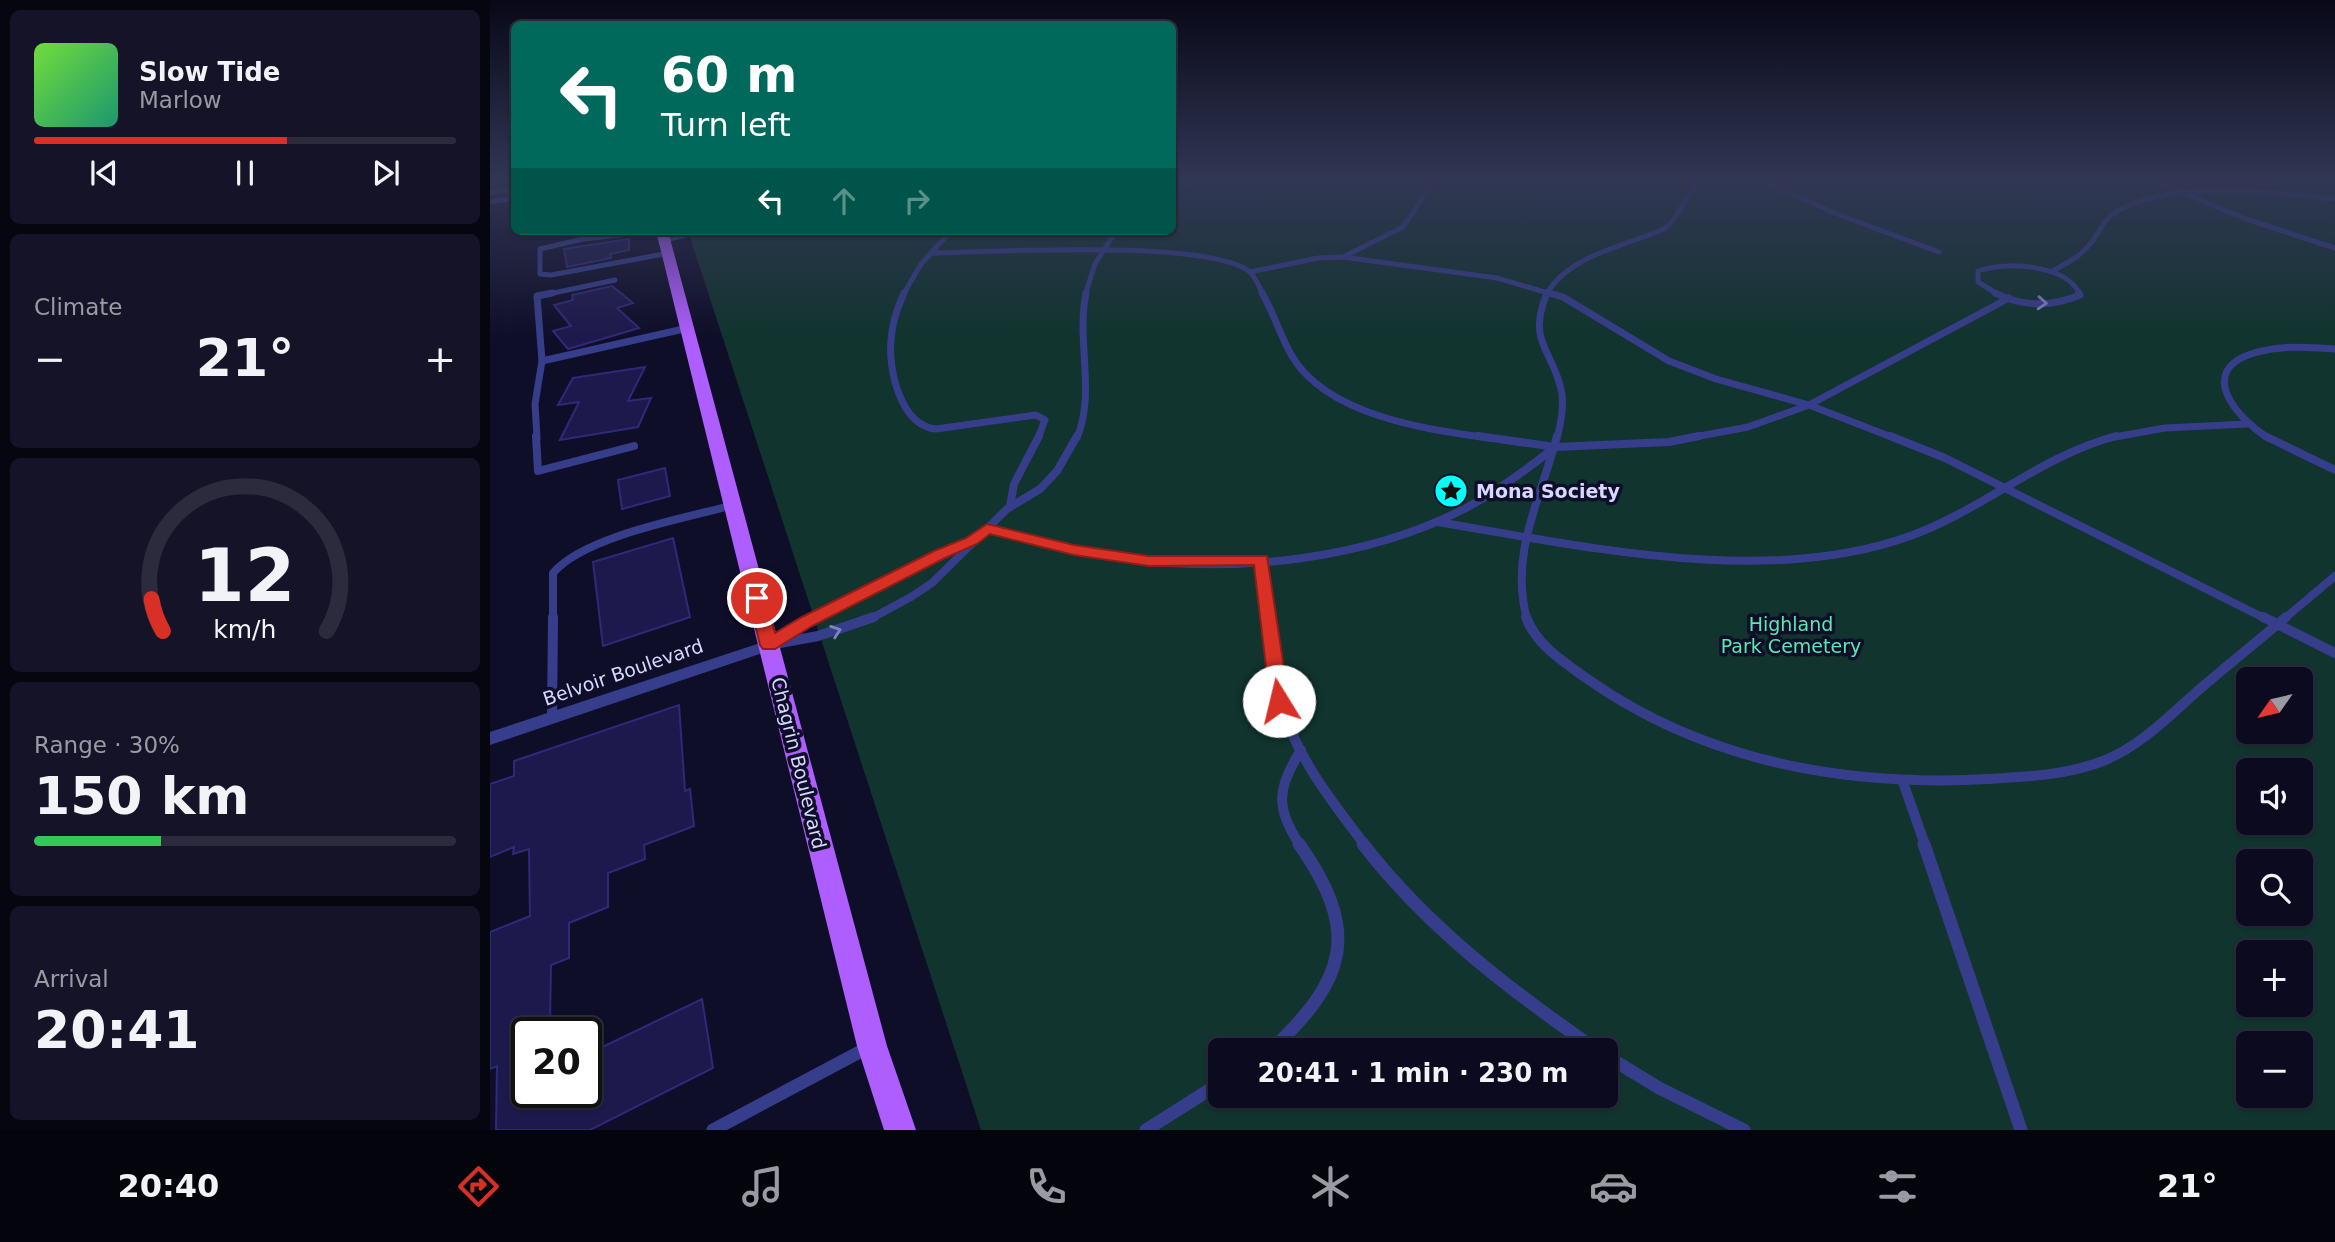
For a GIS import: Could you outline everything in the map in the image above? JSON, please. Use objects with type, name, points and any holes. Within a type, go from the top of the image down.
[{"type":"main road","name":"Chagrin Boulevard","points":[[663,239],[688,327],[872,1046],[901,1130]]},
{"type":"street","name":"Belvoir Boulevard","points":[[490,739],[769,645]]},
{"type":"lane","points":[[1343,257],[1393,233]]},
{"type":"lane","points":[[1655,233],[1580,264],[1553,282],[1545,291],[1538,317],[1539,338],[1556,370],[1564,402],[1555,447],[1525,536],[1520,586],[1527,621],[1547,647],[1602,692],[1651,721],[1727,749],[1824,771],[1903,782],[1942,783],[2027,776],[2102,761],[2122,752],[2157,728],[2335,576]]},
{"type":"lane","points":[[1887,233],[1939,252]]},
{"type":"lane","points":[[2051,272],[2087,248],[2099,233]]},
{"type":"lane","points":[[2288,233],[2335,248]]},
{"type":"lane","points":[[663,239],[635,259],[551,275],[540,274],[540,249],[610,235],[663,239],[682,235]]},
{"type":"lane","points":[[947,235],[912,278],[897,310],[888,346],[891,368],[906,407],[923,428],[958,427],[1036,415],[1045,420],[1038,442],[1010,494],[1010,506]]},
{"type":"lane","points":[[769,645],[821,636],[881,613],[927,586],[951,566],[972,541],[1010,506],[1032,496],[1048,481],[1081,427],[1086,410],[1081,311],[1088,274],[1113,235]]},
{"type":"lane","points":[[621,241],[629,236]]},
{"type":"lane","points":[[931,253],[1185,252],[1220,259],[1250,272],[1306,260],[1343,257],[1497,278],[1545,291],[1585,308],[1669,361],[1716,379],[1809,405],[1907,442],[2007,487],[2335,653]]},
{"type":"lane","points":[[620,255],[635,259]]},
{"type":"lane","points":[[1995,265],[2008,265],[2051,272],[2074,283],[2080,295],[2066,303],[2054,304],[2009,298],[1978,282],[1978,271],[1995,265]]},
{"type":"lane","points":[[1250,272],[1266,299],[1293,358],[1317,384],[1342,400],[1396,421],[1555,447],[1669,442],[1748,427],[1809,405],[2009,298]]},
{"type":"lane","points":[[615,280],[537,296],[541,360],[535,404],[538,471],[634,446]]},
{"type":"lane","points":[[541,360],[688,327]]},
{"type":"lane","points":[[2335,349],[2281,348],[2239,358],[2230,366],[2223,388],[2226,398],[2247,424],[2293,451],[2335,470]]},
{"type":"lane","points":[[1437,522],[1676,557],[1727,561],[1780,560],[1884,545],[1926,531],[2066,455],[2109,438],[2157,427],[2247,424]]},
{"type":"lane","points":[[987,528],[1074,550],[1149,561],[1261,560],[1336,551],[1437,522],[1495,493],[1555,447]]},
{"type":"lane","points":[[552,718],[553,573],[562,561],[601,542],[734,505]]},
{"type":"lane","points":[[769,645],[806,622],[939,554],[972,541]]},
{"type":"lane","points":[[1261,560],[1279,701],[1301,750],[1329,799],[1375,857],[1430,918],[1508,987],[1579,1038]]},
{"type":"lane","points":[[1285,1038],[1300,1025],[1324,991],[1335,962],[1341,934],[1330,893],[1289,826],[1282,809],[1282,786],[1289,768],[1301,750]]},
{"type":"lane","points":[[1903,782],[2021,1130]]},
{"type":"lane","points":[[713,1130],[872,1046]]},
{"type":"lane","points":[[1618,1063],[1659,1088],[1744,1130]]},
{"type":"lane","points":[[1146,1130],[1208,1091]]},
{"type":"green space","name":"Highland Park Cemetery","points":[[2335,233],[2335,1130],[981,1130],[689,235]]},
{"type":"building","points":[[629,239],[629,250],[610,254],[611,258],[567,267],[564,249]]},
{"type":"building","points":[[612,286],[633,303],[617,308],[639,328],[568,349],[553,331],[571,326],[554,305],[573,300],[572,295]]},
{"type":"building","points":[[645,367],[628,401],[651,398],[638,427],[560,440],[579,402],[558,405],[573,378]]},
{"type":"building","points":[[665,468],[670,496],[622,509],[618,480]]},
{"type":"building","points":[[673,538],[690,617],[603,646],[593,562]]},
{"type":"building","points":[[679,705],[685,791],[690,789],[694,826],[644,845],[645,859],[608,873],[608,907],[569,923],[569,958],[551,965],[550,1017],[511,1017],[511,1108],[602,1108],[602,1047],[702,999],[713,1068],[590,1130],[496,1130],[497,1066],[490,1069],[490,932],[530,916],[529,849],[513,854],[514,847],[490,857],[490,784],[514,776],[514,761]]},
{"type":"place","name":"Mona Society","points":[[1451,491]]},
{"type":"route","points":[[757,598],[769,645],[806,622],[939,554],[972,541],[987,528],[1097,555],[1149,561],[1261,560],[1279,701]]}]
